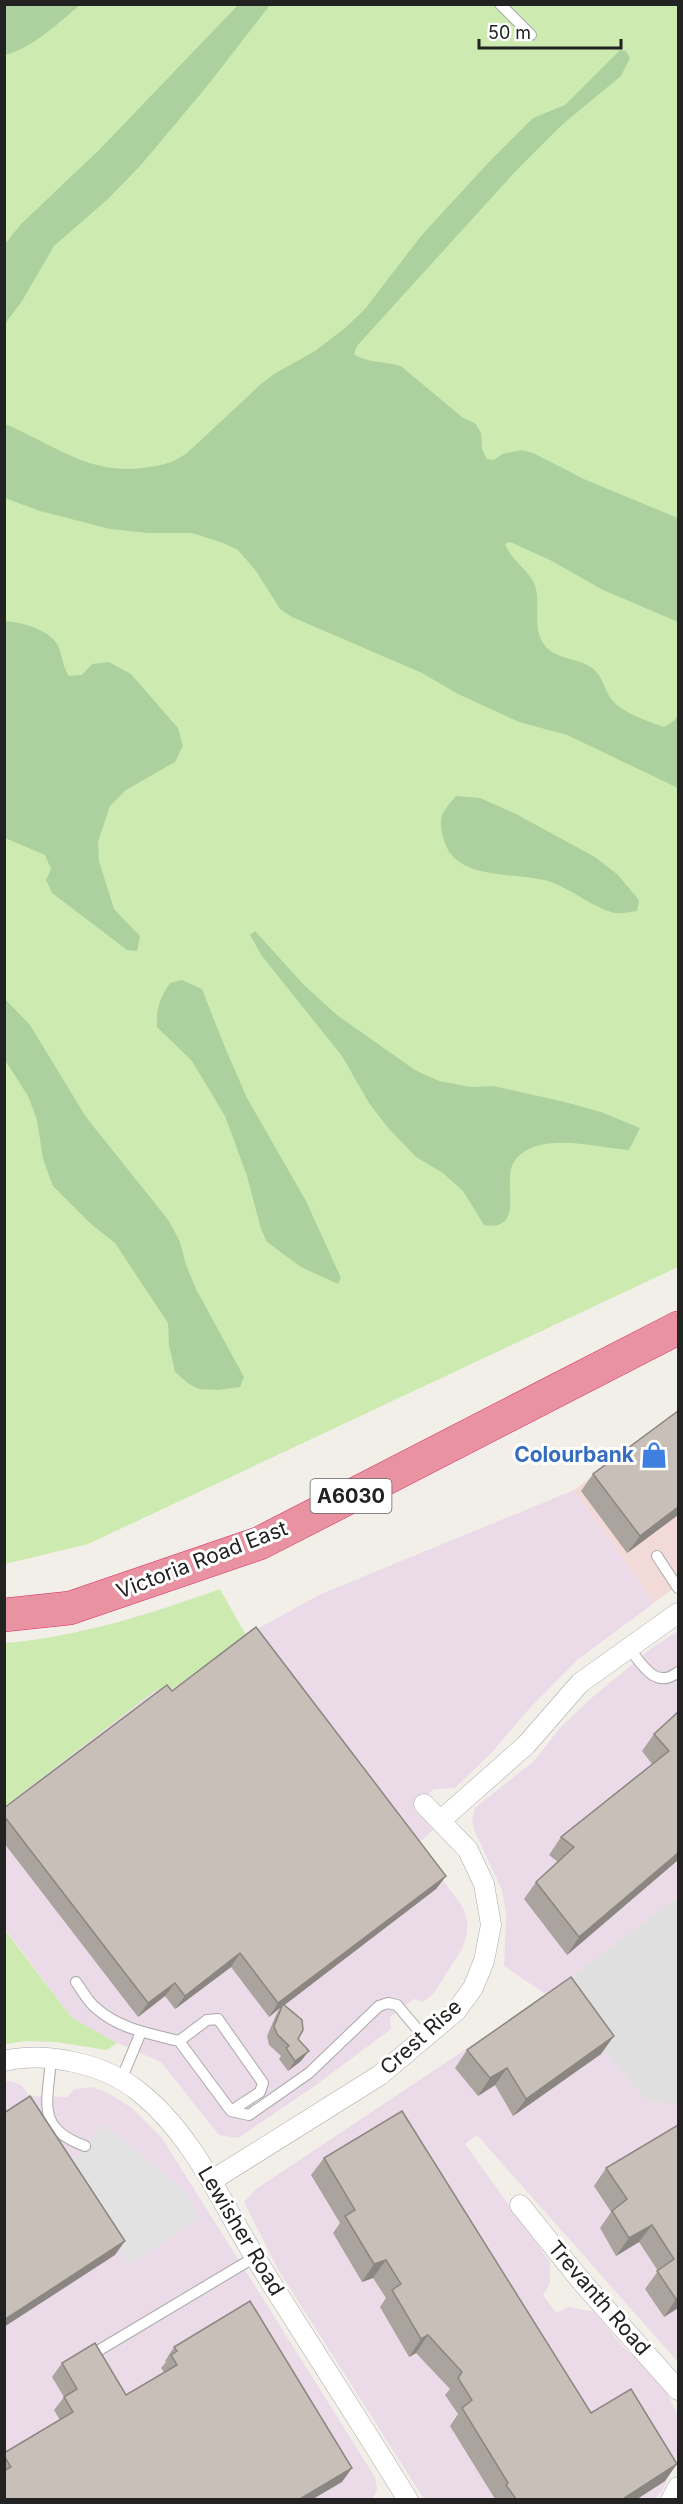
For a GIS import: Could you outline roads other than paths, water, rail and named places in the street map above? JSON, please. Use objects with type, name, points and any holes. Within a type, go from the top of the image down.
[{"type":"highway","name":"Victoria Road East","points":[[4,1615],[70,1608],[260,1543],[678,1328]]},
{"type":"street","points":[[440,1821],[526,1745],[580,1683],[678,1613]]},
{"type":"street","name":"Crest Rise","points":[[210,2181],[380,2075],[456,2011],[473,1988],[484,1961],[491,1926],[484,1884],[468,1850],[424,1804]]},
{"type":"street","name":"Lewisher Road","points":[[4,2061],[51,2058],[76,2063],[121,2080],[137,2090],[166,2115],[186,2140],[255,2257],[408,2499]]},
{"type":"street","name":"Trevanth Road","points":[[520,2205],[582,2282],[678,2390]]},
{"type":"street","points":[[671,2499],[678,2487]]},
{"type":"lane","points":[[500,4],[531,34]]},
{"type":"lane","points":[[657,1556],[678,1588]]},
{"type":"lane","points":[[629,1648],[649,1674],[661,1679],[673,1677],[678,1672]]},
{"type":"lane","points":[[76,1982],[95,2008],[118,2023],[141,2032],[179,2041],[231,2111],[249,2115],[309,2073],[379,2006],[388,2003],[397,2005],[424,2037]]},
{"type":"lane","points":[[179,2041],[207,2020],[218,2019],[263,2083],[260,2092],[231,2111]]},
{"type":"lane","points":[[121,2080],[141,2032]]},
{"type":"lane","points":[[51,2058],[48,2111],[52,2126],[66,2139],[86,2146]]},
{"type":"lane","points":[[96,2352],[255,2257]]},
{"type":"place","name":"Colourbank","points":[[654,1455]]}]
